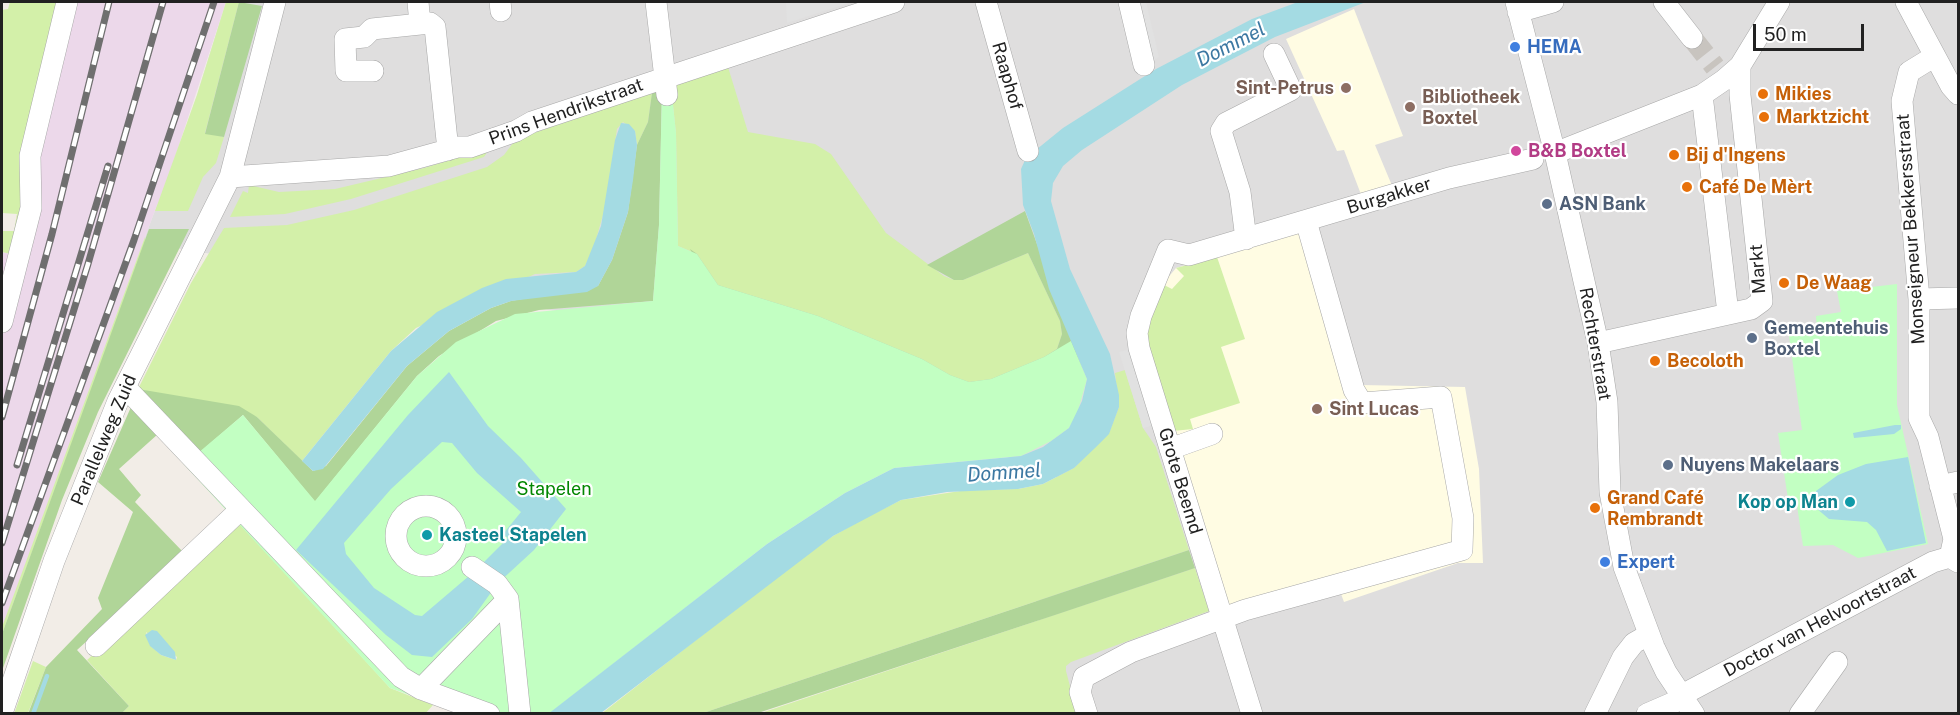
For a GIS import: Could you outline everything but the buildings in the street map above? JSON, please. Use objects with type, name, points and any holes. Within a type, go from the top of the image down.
[{"type":"street","points":[[2,322],[31,208],[30,156],[67,2]]},
{"type":"street","name":"Parallelweg Zuid","points":[[2,713],[54,561],[125,387],[230,177],[275,2]]},
{"type":"street","points":[[418,2],[420,24]]},
{"type":"street","points":[[656,2],[665,86]]},
{"type":"street","name":"Prins Hendrikstraat","points":[[230,177],[389,166],[448,150],[470,147],[504,136],[531,122],[665,86],[894,2]]},
{"type":"street","name":"Raaphof","points":[[986,2],[1028,151]]},
{"type":"street","points":[[1129,2],[1144,66]]},
{"type":"street","points":[[1517,7],[1553,2]]},
{"type":"street","points":[[1664,2],[1692,38]]},
{"type":"street","points":[[1555,153],[1702,95],[1720,74],[1740,66],[1779,2]]},
{"type":"street","points":[[1906,2],[1951,86],[1959,94]]},
{"type":"street","name":"Rechterstraat","points":[[1517,7],[1555,153],[1598,343],[1607,402],[1610,492],[1624,567],[1648,635],[1686,702]]},
{"type":"street","points":[[373,71],[346,71],[345,39],[364,37],[372,29],[429,23],[435,27],[438,33],[448,150]]},
{"type":"street","points":[[1246,238],[1240,192],[1221,131],[1226,123],[1291,90],[1274,54]]},
{"type":"street","name":"Monseigneur Bekkersstraat","points":[[1935,56],[1909,72],[1902,101],[1919,299],[1919,418],[1949,484],[1954,559]]},
{"type":"street","name":"Markt","points":[[1702,95],[1728,313],[1751,309],[1762,302],[1740,95],[1740,66]]},
{"type":"street","name":"Burgakker","points":[[1168,250],[1189,255],[1449,178],[1533,159]]},
{"type":"street","points":[[1087,714],[1080,692],[1081,683],[1090,672],[1131,652],[1245,610],[1461,550],[1463,518],[1441,397],[1362,403],[1354,390],[1306,221]]},
{"type":"street","name":"Grote Beemd","points":[[1168,250],[1143,310],[1137,333],[1139,348],[1252,714]]},
{"type":"street","points":[[1919,299],[1959,298]]},
{"type":"street","points":[[1598,343],[1728,313]]},
{"type":"street","points":[[125,387],[401,677],[421,689],[489,714]]},
{"type":"street","points":[[1170,449],[1212,434]]},
{"type":"street","points":[[96,646],[240,509]]},
{"type":"street","name":"Doctor van Helvoortstraat","points":[[1647,714],[1686,702],[1714,678],[1787,639],[1933,562],[1954,559]]},
{"type":"street","points":[[465,563],[503,592],[520,714]]},
{"type":"street","points":[[421,689],[503,592]]},
{"type":"street","points":[[1595,714],[1623,657],[1634,643],[1648,635]]},
{"type":"street","points":[[1800,714],[1837,662]]},
{"type":"shaded area","points":[[61,2],[226,2],[161,200],[145,237],[145,243],[2,634],[2,252],[11,254],[21,188]]},
{"type":"shaded area","points":[[226,2],[1958,2],[1958,713],[1054,713],[1036,601],[1163,522],[726,339],[145,243],[145,237],[161,200],[197,95]]},
{"type":"shaded area","points":[[786,2],[852,2],[787,23]]},
{"type":"shaded area","points":[[1135,2],[1146,2],[1159,57],[1149,63]]},
{"type":"shaded area","name":"Sint-Petrus","points":[[1354,9],[1403,136],[1375,145],[1393,188],[1362,197],[1344,150],[1337,151],[1286,39]]},
{"type":"shaded area","name":"Sint Lucas","points":[[1314,229],[1361,385],[1465,387],[1479,469],[1483,563],[1458,563],[1344,602],[1338,586],[1233,619],[1173,431],[1146,328],[1166,280],[1176,268]]},
{"type":"shaded area","points":[[1131,349],[1154,425],[1143,428],[1119,352]]},
{"type":"green space","points":[[10,2],[62,2],[11,254],[2,252],[2,231],[14,231],[17,214],[2,213],[2,10],[8,9]]},
{"type":"green space","points":[[226,2],[239,2],[205,133],[224,137],[216,163],[203,177],[188,211],[155,211],[197,95]]},
{"type":"green space","points":[[239,2],[262,6],[224,137],[205,134]]},
{"type":"green space","points":[[728,67],[748,132],[815,144],[831,154],[886,233],[944,276],[954,280],[963,280],[1028,253],[1060,321],[1062,334],[1057,349],[1044,357],[991,379],[969,382],[950,375],[922,359],[818,316],[718,285],[697,254],[678,246],[676,133],[671,86]]},
{"type":"green space","name":"Stapelen","points":[[671,86],[676,133],[678,246],[697,254],[718,285],[818,316],[922,359],[950,375],[969,382],[991,379],[1044,357],[1071,341],[1087,379],[1077,414],[1069,428],[1051,441],[1021,456],[894,468],[845,493],[767,544],[549,714],[461,713],[390,688],[131,407],[198,453],[243,415],[315,501],[417,376],[456,342],[515,314],[653,301],[659,225],[662,89]]},
{"type":"green space","points":[[662,89],[659,225],[653,301],[539,310],[496,321],[439,356],[417,376],[315,502],[243,415],[198,454],[138,389],[239,406],[257,417],[313,471],[326,466],[407,366],[449,331],[491,308],[511,301],[598,286],[612,260],[628,212],[637,145],[648,122],[652,93]]},
{"type":"green space","points":[[652,93],[648,122],[637,145],[635,131],[623,122],[617,129],[605,208],[593,250],[585,266],[576,272],[535,274],[416,328],[391,351],[302,461],[257,417],[138,389],[191,283],[224,228],[287,225],[354,210],[487,167],[504,155],[516,139]]},
{"type":"green space","points":[[490,148],[484,157],[351,199],[285,214],[230,217],[243,191],[248,193],[249,185],[279,192],[335,189],[424,168]]},
{"type":"green space","points":[[1025,211],[1082,368],[968,412],[724,314],[690,249],[697,254],[718,285],[818,316],[922,359],[950,375],[969,382],[991,379],[1044,357],[1057,349],[1062,334],[1060,321],[1028,253],[963,280],[954,280],[927,265]]},
{"type":"green space","points":[[149,229],[189,229],[98,412],[62,500],[2,671],[2,634]]},
{"type":"green space","points":[[145,237],[145,243],[2,634],[2,627]]},
{"type":"green space","points":[[1217,257],[1245,339],[1221,347],[1240,403],[1190,419],[1193,429],[1173,431],[1147,350],[1146,328],[1164,285],[1172,289],[1184,276],[1176,268]]},
{"type":"green space","points":[[1897,284],[1897,405],[1928,544],[1858,558],[1833,545],[1803,546],[1796,499],[1788,499],[1778,433],[1802,430],[1789,336],[1817,333],[1816,316],[1841,312],[1837,291]]},
{"type":"green space","points":[[1125,370],[1143,428],[1156,447],[1189,550],[703,713],[601,714],[792,565],[833,536],[863,519],[901,500],[967,490],[1018,489],[1043,484],[1074,468],[1109,433],[1119,407],[1115,373]]},
{"type":"green space","points":[[131,407],[158,434],[119,469],[141,495],[135,502],[184,553],[77,650],[129,706],[122,713],[28,714],[46,667],[102,609],[98,598],[133,512],[98,482]]},
{"type":"green space","points":[[241,524],[390,688],[433,705],[425,714],[122,713],[129,706],[87,660]],"holes":[[[146,632],[177,657],[176,660],[161,655],[150,645]]]},
{"type":"green space","points":[[1189,550],[1195,568],[1061,613],[758,713],[703,713]]},
{"type":"green space","points":[[1195,568],[1209,611],[1071,662],[1066,666],[1077,713],[758,714]]},
{"type":"green space","points":[[33,661],[46,667],[28,713],[14,714]]},
{"type":"water","name":"Dommel","points":[[1298,2],[1366,2],[1275,37],[1182,85],[1082,150],[1063,166],[1053,183],[1051,201],[1070,269],[1110,354],[1119,395],[1119,407],[1109,434],[1074,468],[1043,484],[1018,489],[947,492],[901,500],[833,536],[601,713],[548,714],[767,544],[845,493],[894,468],[1021,456],[1043,447],[1069,428],[1082,401],[1087,379],[1049,289],[1034,234],[1023,205],[1021,169],[1026,158],[1063,128],[1156,69],[1252,19]]},
{"type":"water","points":[[621,123],[629,124],[635,131],[637,145],[633,180],[628,212],[612,260],[598,286],[587,292],[511,301],[491,308],[449,331],[407,366],[323,469],[313,471],[302,461],[391,351],[437,312],[482,288],[506,279],[576,272],[585,266],[601,226],[615,140]]},
{"type":"water","points":[[449,372],[488,426],[521,458],[566,509],[534,550],[497,584],[472,619],[432,657],[412,655],[386,635],[296,550],[408,415]],"holes":[[[442,442],[452,443],[477,473],[521,512],[503,534],[508,538],[476,570],[422,616],[415,615],[374,588],[346,554],[344,543],[391,489]]]},
{"type":"water","points":[[1901,425],[1901,429],[1894,434],[1854,438],[1853,433]]},
{"type":"water","points":[[1908,457],[1926,543],[1887,551],[1876,530],[1867,522],[1829,519],[1816,508],[1816,491],[1838,475],[1866,464]]},
{"type":"water","points":[[152,630],[157,631],[175,652],[176,660],[161,655],[150,646],[145,635]]},
{"type":"waterway","points":[[33,714],[47,676]]},
{"type":"tunnel","points":[[1692,38],[1715,67]]},
{"type":"railway","points":[[2,417],[52,234],[109,2]]},
{"type":"railway","points":[[2,543],[88,264],[163,2]]},
{"type":"railway","points":[[2,603],[134,240],[214,2]]},
{"type":"railway","points":[[17,465],[108,166]]},
{"type":"place","name":"HEMA","points":[[1515,47]]},
{"type":"place","name":"Sint-Petrus","points":[[1346,88]]},
{"type":"place","name":"Mikies","points":[[1763,94]]},
{"type":"place","name":"Bibliotheek Boxtel","points":[[1410,107]]},
{"type":"place","name":"Marktzicht","points":[[1764,117]]},
{"type":"place","name":"B&B Boxtel","points":[[1516,151]]},
{"type":"place","name":"Bij d'Ingens","points":[[1674,155]]},
{"type":"place","name":"Café De Mèrt","points":[[1687,187]]},
{"type":"place","name":"ASN Bank","points":[[1547,204]]},
{"type":"place","name":"De Waag","points":[[1784,283]]},
{"type":"place","name":"Gemeentehuis Boxtel","points":[[1752,338]]},
{"type":"place","name":"Becoloth","points":[[1655,361]]},
{"type":"place","name":"Sint Lucas","points":[[1317,409]]},
{"type":"place","name":"Nuyens Makelaars","points":[[1668,465]]},
{"type":"place","name":"Kop op Man","points":[[1850,502]]},
{"type":"place","name":"Grand Café Rembrandt","points":[[1595,508]]},
{"type":"place","name":"Kasteel Stapelen","points":[[427,535]]},
{"type":"place","name":"Expert","points":[[1605,562]]}]
